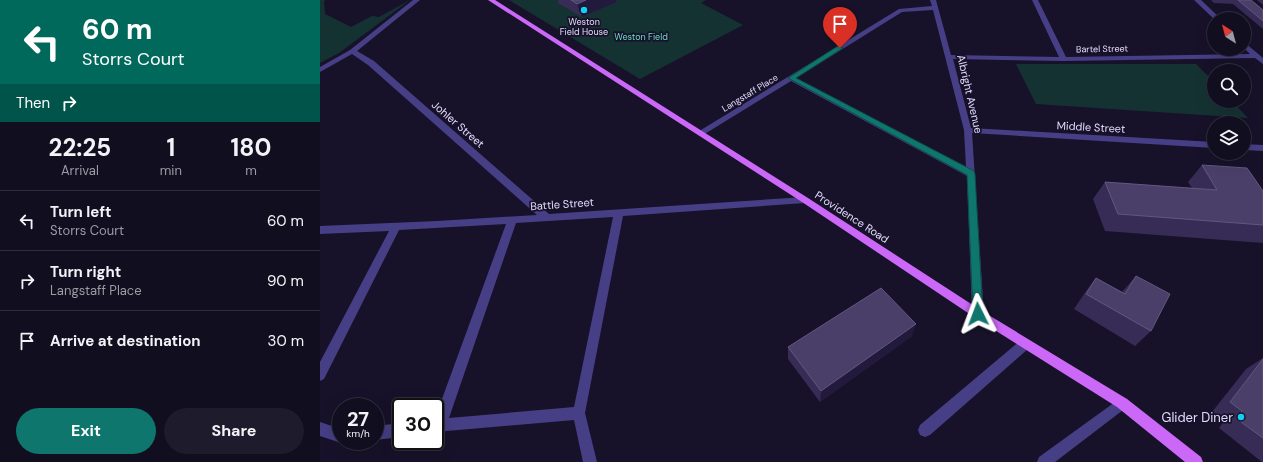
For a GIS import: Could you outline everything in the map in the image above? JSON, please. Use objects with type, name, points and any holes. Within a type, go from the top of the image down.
[{"type":"main road","name":"Providence Road","points":[[491,0],[805,200],[978,314],[1122,403],[1196,462]]},
{"type":"street","points":[[320,70],[352,51],[416,0]]},
{"type":"street","points":[[1035,0],[1064,59]]},
{"type":"street","points":[[1198,0],[1211,12]]},
{"type":"street","name":"Langstaff Place","points":[[700,133],[900,10],[934,4]]},
{"type":"street","name":"Albright Avenue","points":[[934,4],[968,130],[978,314]]},
{"type":"street","name":"Johler Street","points":[[352,51],[371,63],[546,217]]},
{"type":"street","points":[[1251,51],[1263,62]]},
{"type":"street","name":"Bartel Street","points":[[949,57],[1064,59],[1256,56]]},
{"type":"street","points":[[791,78],[971,174]]},
{"type":"street","name":"Middle Street","points":[[968,130],[1207,145]]},
{"type":"street","points":[[1251,147],[1263,148]]},
{"type":"street","name":"Battle Street","points":[[320,230],[805,200]]},
{"type":"street","points":[[590,462],[579,413],[619,212]]},
{"type":"street","points":[[444,409],[514,219]]},
{"type":"street","points":[[320,375],[396,226]]},
{"type":"street","points":[[925,430],[1025,344]]},
{"type":"street","points":[[1044,462],[1122,403]]},
{"type":"street","points":[[444,424],[579,413]]},
{"type":"street","points":[[320,429],[332,433]]},
{"type":"green space","points":[[320,0],[326,0],[324,1],[325,14],[351,27],[372,16],[379,17],[410,0],[339,53],[320,63]]},
{"type":"green space","name":"Weston Field","points":[[509,0],[706,0],[701,3],[743,25],[640,79]]},
{"type":"green space","points":[[1016,64],[1196,64],[1207,75],[1207,108],[1239,108],[1246,116],[1218,116],[1036,104]]},
{"type":"building","points":[[571,0],[586,0],[577,4]]},
{"type":"building","points":[[1238,0],[1251,0],[1263,10],[1263,21]]},
{"type":"building","points":[[1202,165],[1247,168],[1263,191],[1263,225],[1118,214],[1105,182],[1217,190]]},
{"type":"building","points":[[1136,276],[1170,294],[1151,331],[1086,294],[1096,278],[1125,294]]},
{"type":"building","points":[[881,288],[916,324],[821,391],[788,347]]},
{"type":"building","points":[[1263,359],[1263,438],[1237,419],[1242,411],[1230,402]]},
{"type":"place","name":"Weston Field House","points":[[584,10]]},
{"type":"place","name":"Glider Diner","points":[[1241,417]]},
{"type":"route","points":[[840,48],[791,78],[971,174],[978,314]]}]
